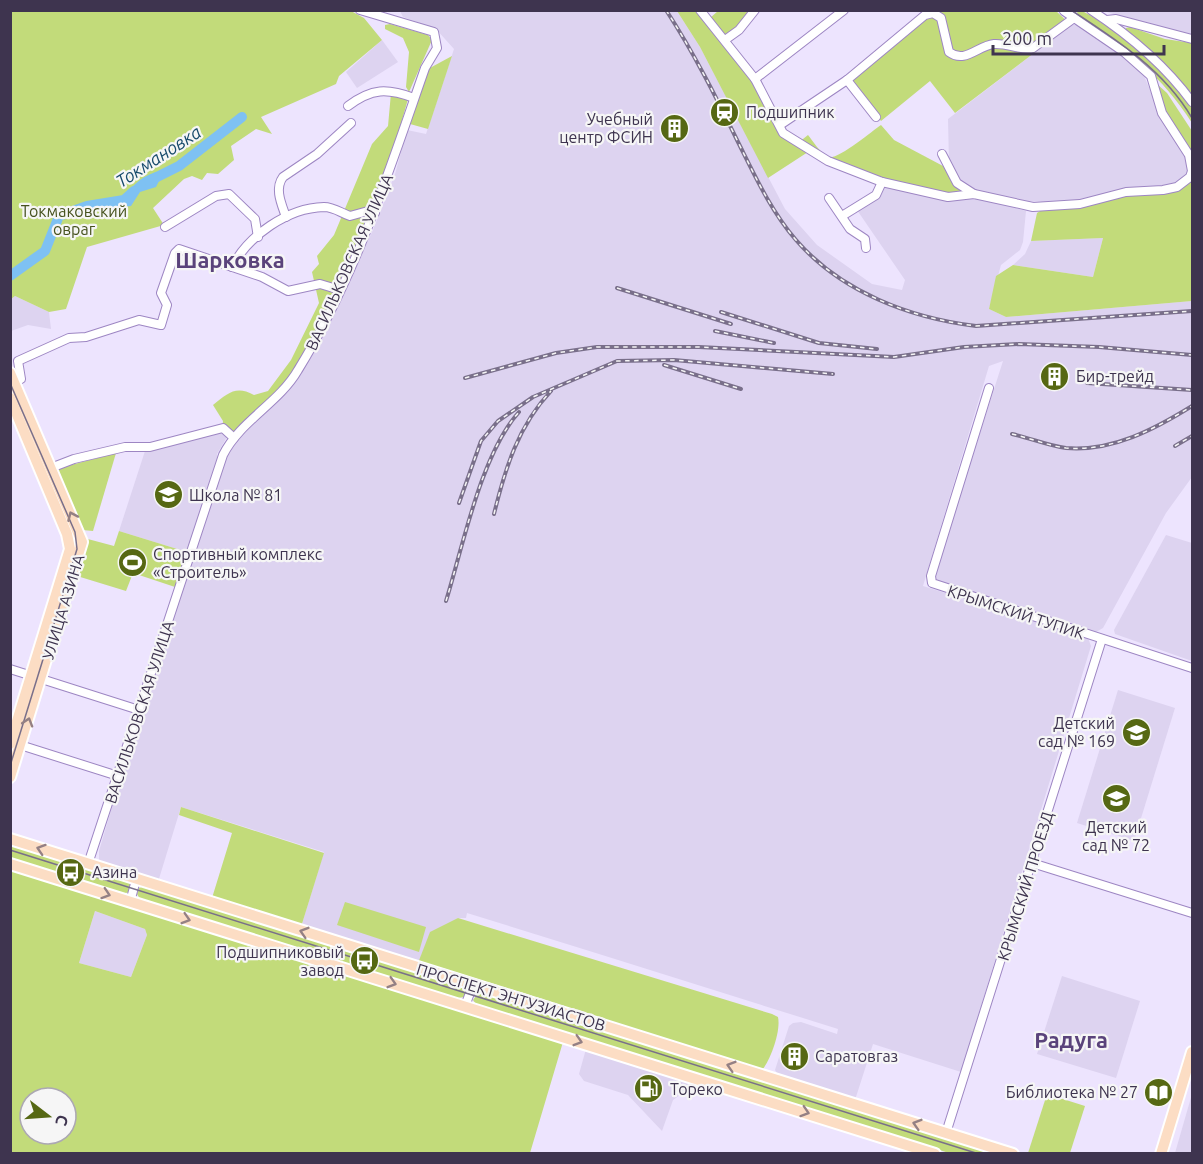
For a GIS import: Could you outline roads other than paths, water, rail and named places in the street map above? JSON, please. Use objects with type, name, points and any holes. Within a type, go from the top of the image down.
[{"type":"main road","name":"УЛИЦА АЗИНА","points":[[10,777],[13,743],[37,677],[70,549],[68,534],[12,380]]},
{"type":"main road","name":"УЛИЦА АЗИНА","points":[[10,398],[46,470]]},
{"type":"main road","name":"ПРОСПЕКТ ЭНТУЗИАСТОВ","points":[[10,839],[1013,1154]]},
{"type":"main road","name":"ПРОСПЕКТ ЭНТУЗИАСТОВ","points":[[10,864],[935,1154]]},
{"type":"main road","points":[[1161,1154],[1192,1052]]},
{"type":"street","name":"ВАСИЛЬКОВСКАЯ УЛИЦА","points":[[88,864],[223,454],[234,438],[293,379],[340,290],[375,213],[425,68],[437,48],[434,32],[360,10]]},
{"type":"street","points":[[700,10],[755,79],[783,133],[809,151],[882,182],[948,197],[974,194],[1033,207],[1066,205],[1126,192],[1177,187],[1190,177],[1192,171],[1189,155],[1162,113],[1151,76],[1124,52],[1064,11]]},
{"type":"street","points":[[725,40],[739,30],[755,10]]},
{"type":"street","points":[[755,79],[844,10]]},
{"type":"street","points":[[1091,10],[1107,20],[1162,66],[1192,102]]},
{"type":"street","points":[[780,125],[847,80],[917,21],[933,13],[944,24],[949,52],[953,55],[968,56],[977,50],[995,44],[1033,48],[1074,18]]},
{"type":"street","points":[[1107,20],[1116,19],[1192,39]]},
{"type":"street","points":[[847,80],[876,117]]},
{"type":"street","points":[[348,106],[357,100],[388,90],[414,98]]},
{"type":"street","points":[[286,217],[279,182],[290,170],[317,154],[351,123]]},
{"type":"street","points":[[942,154],[957,183],[974,194]]},
{"type":"street","points":[[842,216],[876,195],[882,182]]},
{"type":"street","points":[[165,227],[216,196],[228,194],[255,219],[258,237]]},
{"type":"street","points":[[829,198],[850,229],[865,239],[866,248]]},
{"type":"street","points":[[232,267],[238,257],[269,225],[286,217],[324,207],[336,209],[350,216],[368,211],[375,213]]},
{"type":"street","points":[[12,380],[21,379],[18,361],[69,338],[86,337],[139,320],[161,325],[167,305],[162,293],[175,253],[179,249],[262,277],[288,291],[320,284],[340,290]]},
{"type":"street","name":"КРЫМСКИЙ ТУПИК","points":[[989,388],[931,576],[932,583],[1192,668]]},
{"type":"street","points":[[46,470],[74,459],[125,447],[150,447],[223,428],[234,438]]},
{"type":"street","name":"КРЫМСКИЙ ПРОЕЗД","points":[[946,1133],[1102,639]]},
{"type":"street","points":[[10,669],[140,710]]},
{"type":"street","points":[[13,743],[118,776]]},
{"type":"street","points":[[1032,863],[1192,913]]},
{"type":"street","points":[[130,902],[136,880]]},
{"type":"street","points":[[465,1006],[473,985]]},
{"type":"water","points":[[156,172],[162,175],[156,187],[140,192],[131,206],[122,207],[126,195],[134,185]]},
{"type":"waterway","name":"Токмановка","points":[[149,181],[179,166],[242,117]]},
{"type":"waterway","name":"Токмановка","points":[[10,276],[45,251],[59,216],[87,206],[124,200],[134,191]]},
{"type":"tram line","points":[[1071,10],[1122,45],[1154,71],[1181,101],[1192,118]]},
{"type":"tram line","points":[[10,383],[75,532],[77,549],[10,766]]},
{"type":"tram line","points":[[10,850],[979,1154]]},
{"type":"railway","points":[[666,10],[686,42],[757,180],[779,217],[796,240],[814,258],[855,288],[902,309],[976,326],[1192,311]]},
{"type":"railway","points":[[617,288],[731,324]]},
{"type":"railway","points":[[721,312],[819,343],[877,349]]},
{"type":"railway","points":[[715,331],[774,343]]},
{"type":"railway","points":[[465,378],[556,353],[597,347],[699,347],[894,357],[964,347],[1019,344],[1099,347],[1192,355]]},
{"type":"railway","points":[[459,503],[481,441],[498,421],[533,397],[617,361],[674,360],[833,374]]},
{"type":"railway","points":[[664,365],[741,389]]},
{"type":"railway","points":[[1087,383],[1192,390]]},
{"type":"railway","points":[[494,514],[508,465],[521,433],[551,391]]},
{"type":"railway","points":[[1012,434],[1066,448],[1100,446],[1132,437],[1192,406]]},
{"type":"railway","points":[[446,601],[484,476],[506,430],[519,412]]},
{"type":"railway","points":[[1175,446],[1192,436]]},
{"type":"place","name":"Подшипник","points":[[725,112]]},
{"type":"place","name":"Учебный центр ФСИН","points":[[674,128]]},
{"type":"place","name":"Бир-трейд","points":[[1055,376]]},
{"type":"place","name":"Школа № 81","points":[[168,495]]},
{"type":"place","name":"Спортивный комплекс «Строитель»","points":[[132,563]]},
{"type":"place","name":"Детский сад № 169","points":[[1136,732]]},
{"type":"place","name":"Детский сад № 72","points":[[1116,799]]},
{"type":"place","name":"Азина","points":[[71,872]]},
{"type":"place","name":"Подшипниковый завод","points":[[365,961]]},
{"type":"place","name":"Саратовгаз","points":[[794,1056]]},
{"type":"place","name":"Тореко","points":[[649,1089]]},
{"type":"place","name":"Библиотека № 27","points":[[1159,1092]]},
{"type":"district","name":"Шарковка","points":[[230,259]]},
{"type":"district","name":"Радуга","points":[[1071,1039]]},
{"type":"park label","name":"Токмаковский овраг","points":[[74,220]]}]
